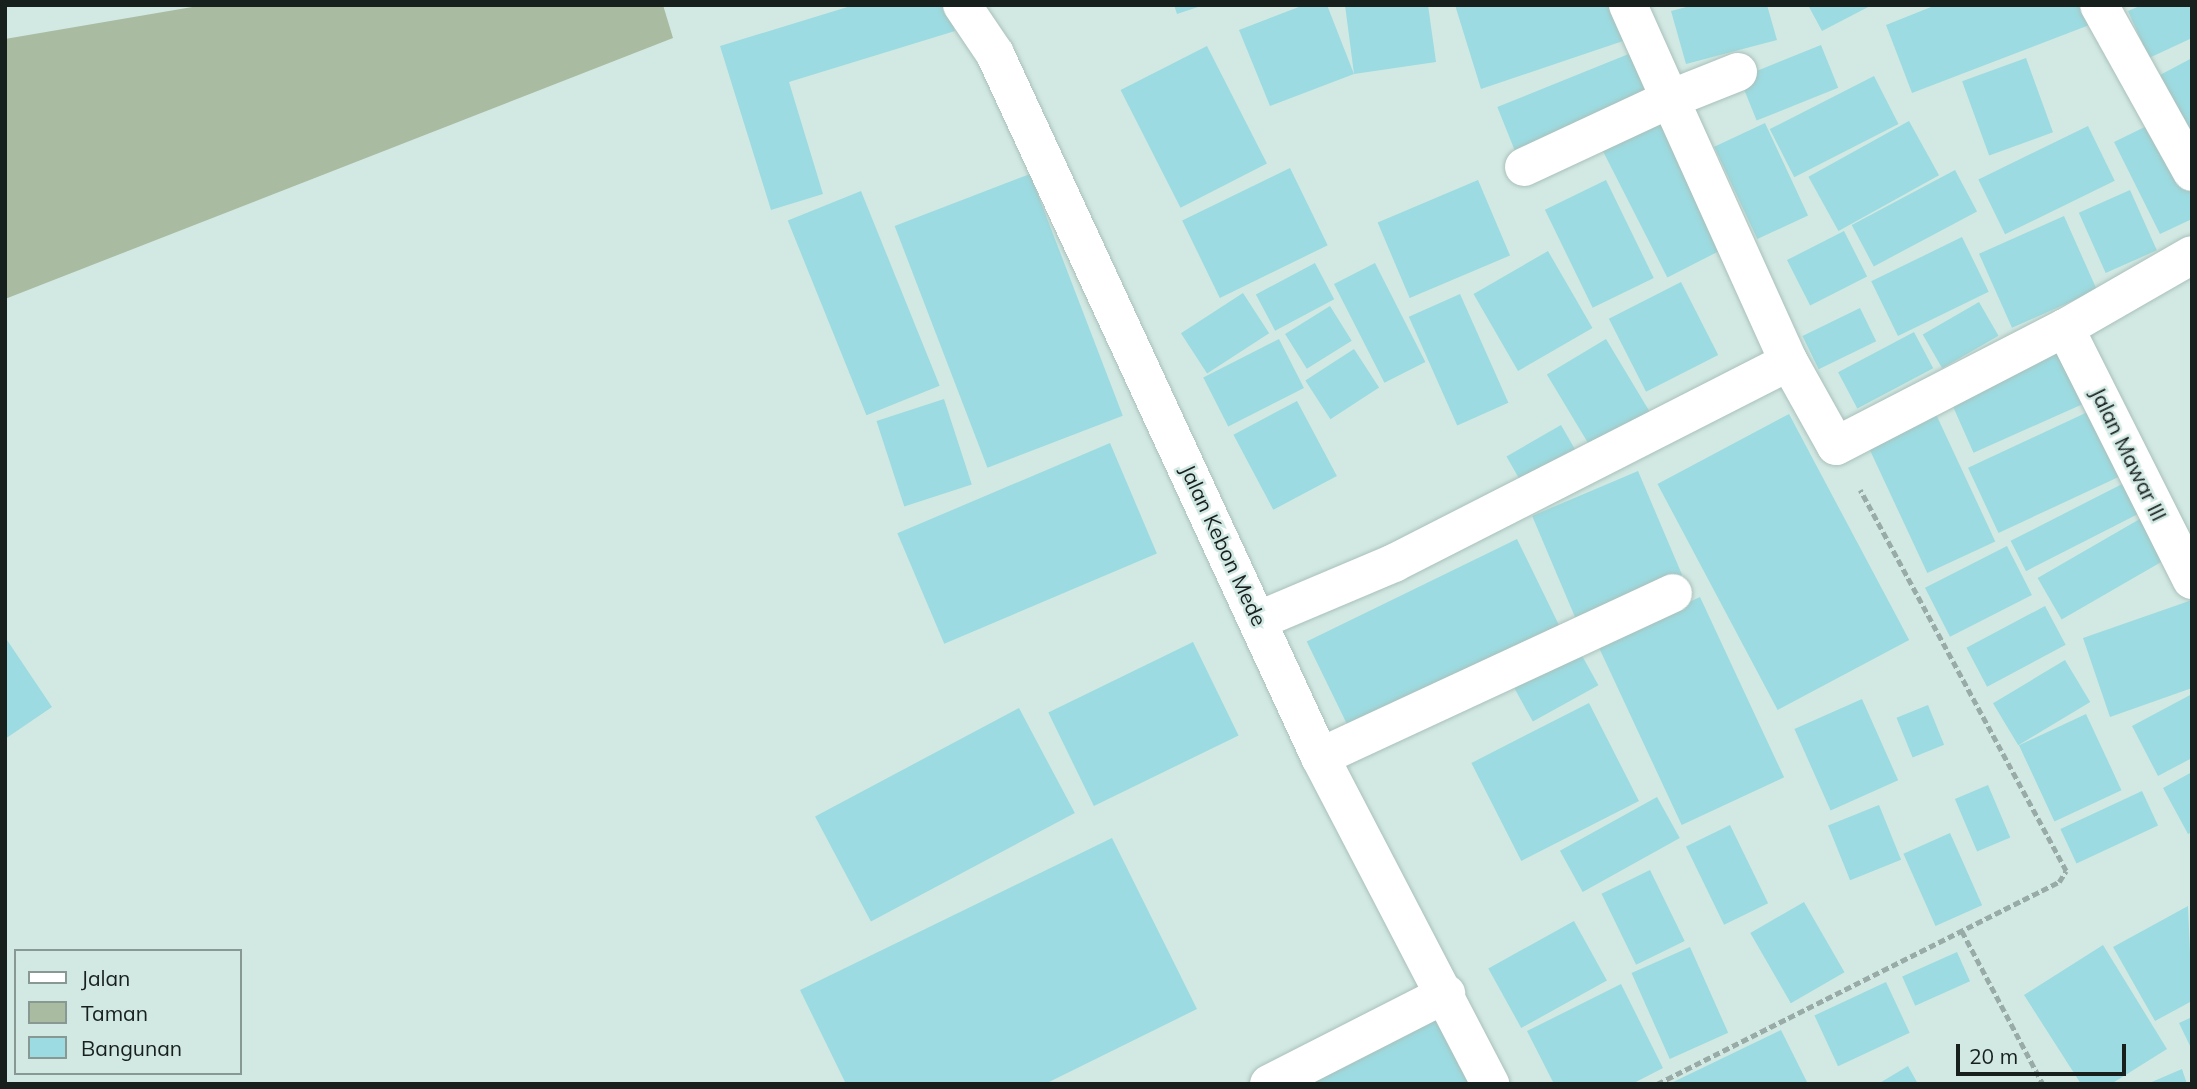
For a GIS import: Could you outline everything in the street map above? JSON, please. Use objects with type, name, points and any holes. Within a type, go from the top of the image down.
[{"type":"street","name":"Jalan Kebon Mede","points":[[962,5],[995,54],[1259,620],[1320,757],[1447,994],[1490,1084]]},
{"type":"street","points":[[1628,5],[1789,362],[1836,446],[2065,328],[2192,255]]},
{"type":"street","points":[[2099,5],[2192,172]]},
{"type":"street","points":[[1524,167],[1670,99],[1738,72]]},
{"type":"street","name":"Jalan Mawar III","points":[[2065,328],[2192,580]]},
{"type":"street","points":[[1259,620],[1394,563],[1789,362]]},
{"type":"street","points":[[1320,757],[1673,593]]},
{"type":"street","points":[[1269,1084],[1447,994]]},
{"type":"path","points":[[1657,1084],[2059,882],[2066,871],[1836,446]]},
{"type":"path","points":[[1962,931],[2043,1084]]},
{"type":"green space","points":[[204,5],[663,5],[673,38],[5,299],[5,39]]},
{"type":"building","points":[[854,5],[947,5],[955,31],[789,82],[823,194],[771,210],[720,46]]},
{"type":"building","points":[[1174,5],[1201,5],[1201,6],[1177,14]]},
{"type":"building","points":[[1304,5],[1327,5],[1354,74],[1270,106],[1239,30]]},
{"type":"building","points":[[1345,5],[1428,5],[1436,62],[1354,74]]},
{"type":"building","points":[[1455,5],[1614,5],[1626,40],[1481,89]]},
{"type":"building","points":[[1694,5],[1767,5],[1777,40],[1686,64],[1671,11]]},
{"type":"building","points":[[1808,5],[1872,5],[1822,31]]},
{"type":"building","points":[[1936,5],[2085,5],[2092,24],[1912,93],[1886,25]]},
{"type":"building","points":[[2142,5],[2192,5],[2192,38],[2149,58],[2128,11]]},
{"type":"building","points":[[1821,45],[1838,88],[1757,121],[1739,78]]},
{"type":"building","points":[[1207,46],[1267,164],[1180,208],[1121,90]]},
{"type":"building","points":[[1641,49],[1661,99],[1518,157],[1497,107]]},
{"type":"building","points":[[2026,58],[2053,132],[1989,155],[1962,81]]},
{"type":"building","points":[[2192,58],[2192,133],[2160,75]]},
{"type":"building","points":[[1874,76],[1899,124],[1794,177],[1770,129]]},
{"type":"building","points":[[1667,116],[1732,244],[1667,277],[1602,149]]},
{"type":"building","points":[[2159,120],[2192,184],[2192,219],[2160,234],[2114,142]]},
{"type":"building","points":[[1909,121],[1939,175],[1838,231],[1808,177]]},
{"type":"building","points":[[1765,123],[1808,215],[1757,239],[1714,147]]},
{"type":"building","points":[[2088,126],[2115,181],[2005,234],[1978,179]]},
{"type":"building","points":[[1290,168],[1328,245],[1220,298],[1182,221]]},
{"type":"building","points":[[1955,170],[1977,211],[1874,266],[1852,225]]},
{"type":"building","points":[[1030,174],[1123,416],[987,468],[895,226]]},
{"type":"building","points":[[1478,180],[1510,255],[1410,298],[1378,223]]},
{"type":"building","points":[[1606,180],[1654,278],[1593,308],[1545,210]]},
{"type":"building","points":[[2130,190],[2157,250],[2106,273],[2079,213]]},
{"type":"building","points":[[861,191],[940,386],[866,415],[788,221]]},
{"type":"building","points":[[2064,216],[2097,290],[2012,328],[1979,254]]},
{"type":"building","points":[[1844,231],[1867,276],[1810,305],[1787,260]]},
{"type":"building","points":[[1962,237],[1989,292],[1898,336],[1871,281]]},
{"type":"building","points":[[1548,251],[1592,328],[1518,371],[1474,294]]},
{"type":"building","points":[[1315,263],[1334,299],[1275,331],[1256,294]]},
{"type":"building","points":[[1375,263],[1425,362],[1384,383],[1334,284]]},
{"type":"building","points":[[1681,282],[1718,355],[1646,392],[1609,319]]},
{"type":"building","points":[[1243,293],[1269,333],[1207,374],[1181,333]]},
{"type":"building","points":[[1460,294],[1508,403],[1457,425],[1409,317]]},
{"type":"building","points":[[1979,302],[1998,336],[1942,368],[1923,334]]},
{"type":"building","points":[[1330,306],[1352,341],[1307,369],[1285,334]]},
{"type":"building","points":[[1860,308],[1876,341],[1819,369],[1802,336]]},
{"type":"building","points":[[1914,332],[1933,368],[1857,409],[1838,372]]},
{"type":"building","points":[[1279,339],[1304,388],[1228,427],[1203,378]]},
{"type":"building","points":[[1606,339],[1652,415],[1593,451],[1547,375]]},
{"type":"building","points":[[2060,342],[2087,402],[1974,453],[1947,392]]},
{"type":"building","points":[[1354,349],[1379,388],[1330,419],[1305,381]]},
{"type":"building","points":[[944,399],[972,485],[904,507],[876,421]]},
{"type":"building","points":[[1297,401],[1337,476],[1273,510],[1233,435]]},
{"type":"building","points":[[2094,409],[2124,474],[1998,533],[1968,468]]},
{"type":"building","points":[[1934,410],[1995,541],[1927,573],[1866,442]]},
{"type":"building","points":[[1789,414],[1909,640],[1778,710],[1657,484]]},
{"type":"building","points":[[1561,425],[1580,458],[1525,489],[1506,456]]},
{"type":"building","points":[[1110,443],[1157,553],[944,644],[897,533]]},
{"type":"building","points":[[1638,471],[1682,575],[1576,620],[1532,516]]},
{"type":"building","points":[[2130,480],[2145,510],[2026,571],[2011,541]]},
{"type":"building","points":[[2145,516],[2169,558],[2062,620],[2038,578]]},
{"type":"building","points":[[1517,539],[1560,628],[1350,731],[1307,642]]},
{"type":"building","points":[[2007,546],[2032,595],[1950,637],[1925,588]]},
{"type":"building","points":[[1700,597],[1784,777],[1682,825],[1598,645]]},
{"type":"building","points":[[2192,600],[2192,688],[2110,717],[2083,638]]},
{"type":"building","points":[[2045,606],[2066,645],[1987,687],[1966,648]]},
{"type":"building","points":[[5,637],[52,707],[5,739]]},
{"type":"building","points":[[1193,642],[1239,735],[1094,806],[1048,713]]},
{"type":"building","points":[[1580,652],[1598,685],[1533,722],[1514,688]]},
{"type":"building","points":[[2065,660],[2090,702],[2018,745],[1993,703]]},
{"type":"building","points":[[2192,694],[2192,758],[2158,776],[2132,726]]},
{"type":"building","points":[[1862,699],[1898,780],[1831,810],[1794,729]]},
{"type":"building","points":[[1589,703],[1639,801],[1521,861],[1471,763]]},
{"type":"building","points":[[1928,705],[1944,745],[1913,758],[1896,718]]},
{"type":"building","points":[[1019,708],[1075,813],[871,922],[815,816]]},
{"type":"building","points":[[2086,714],[2121,790],[2054,821],[2019,745]]},
{"type":"building","points":[[2192,772],[2192,832],[2188,834],[2163,788]]},
{"type":"building","points":[[1988,785],[2010,837],[1977,852],[1955,799]]},
{"type":"building","points":[[2142,791],[2158,825],[2076,863],[2060,829]]},
{"type":"building","points":[[1657,797],[1680,838],[1583,892],[1560,851]]},
{"type":"building","points":[[1879,805],[1901,860],[1850,880],[1828,826]]},
{"type":"building","points":[[1730,825],[1768,903],[1724,925],[1686,846]]},
{"type":"building","points":[[1950,833],[1982,905],[1936,926],[1903,854]]},
{"type":"building","points":[[1112,838],[1197,1009],[1045,1084],[846,1084],[800,990]]},
{"type":"building","points":[[1650,870],[1685,941],[1636,965],[1601,894]]},
{"type":"building","points":[[1804,902],[1844,972],[1791,1003],[1750,933]]},
{"type":"building","points":[[2188,906],[2192,1001],[2155,1021],[2113,947]]},
{"type":"building","points":[[1574,921],[1607,980],[1521,1028],[1488,969]]},
{"type":"building","points":[[2103,945],[2167,1049],[2111,1084],[2081,1084],[2024,995]]},
{"type":"building","points":[[1690,947],[1728,1033],[1670,1059],[1632,973]]},
{"type":"building","points":[[1957,952],[1970,981],[1915,1006],[1902,976]]},
{"type":"building","points":[[1886,982],[1910,1033],[1838,1066],[1814,1015]]},
{"type":"building","points":[[1621,984],[1663,1068],[1632,1084],[1554,1084],[1527,1031]]},
{"type":"building","points":[[1436,1010],[1469,1084],[1301,1084]]},
{"type":"building","points":[[2192,1017],[2192,1050],[2179,1023]]},
{"type":"building","points":[[1781,1030],[1808,1084],[1669,1084]]},
{"type":"building","points":[[1908,1066],[1918,1084],[1878,1084]]},
{"type":"building","points":[[2182,1069],[2187,1084],[2147,1084]]}]
